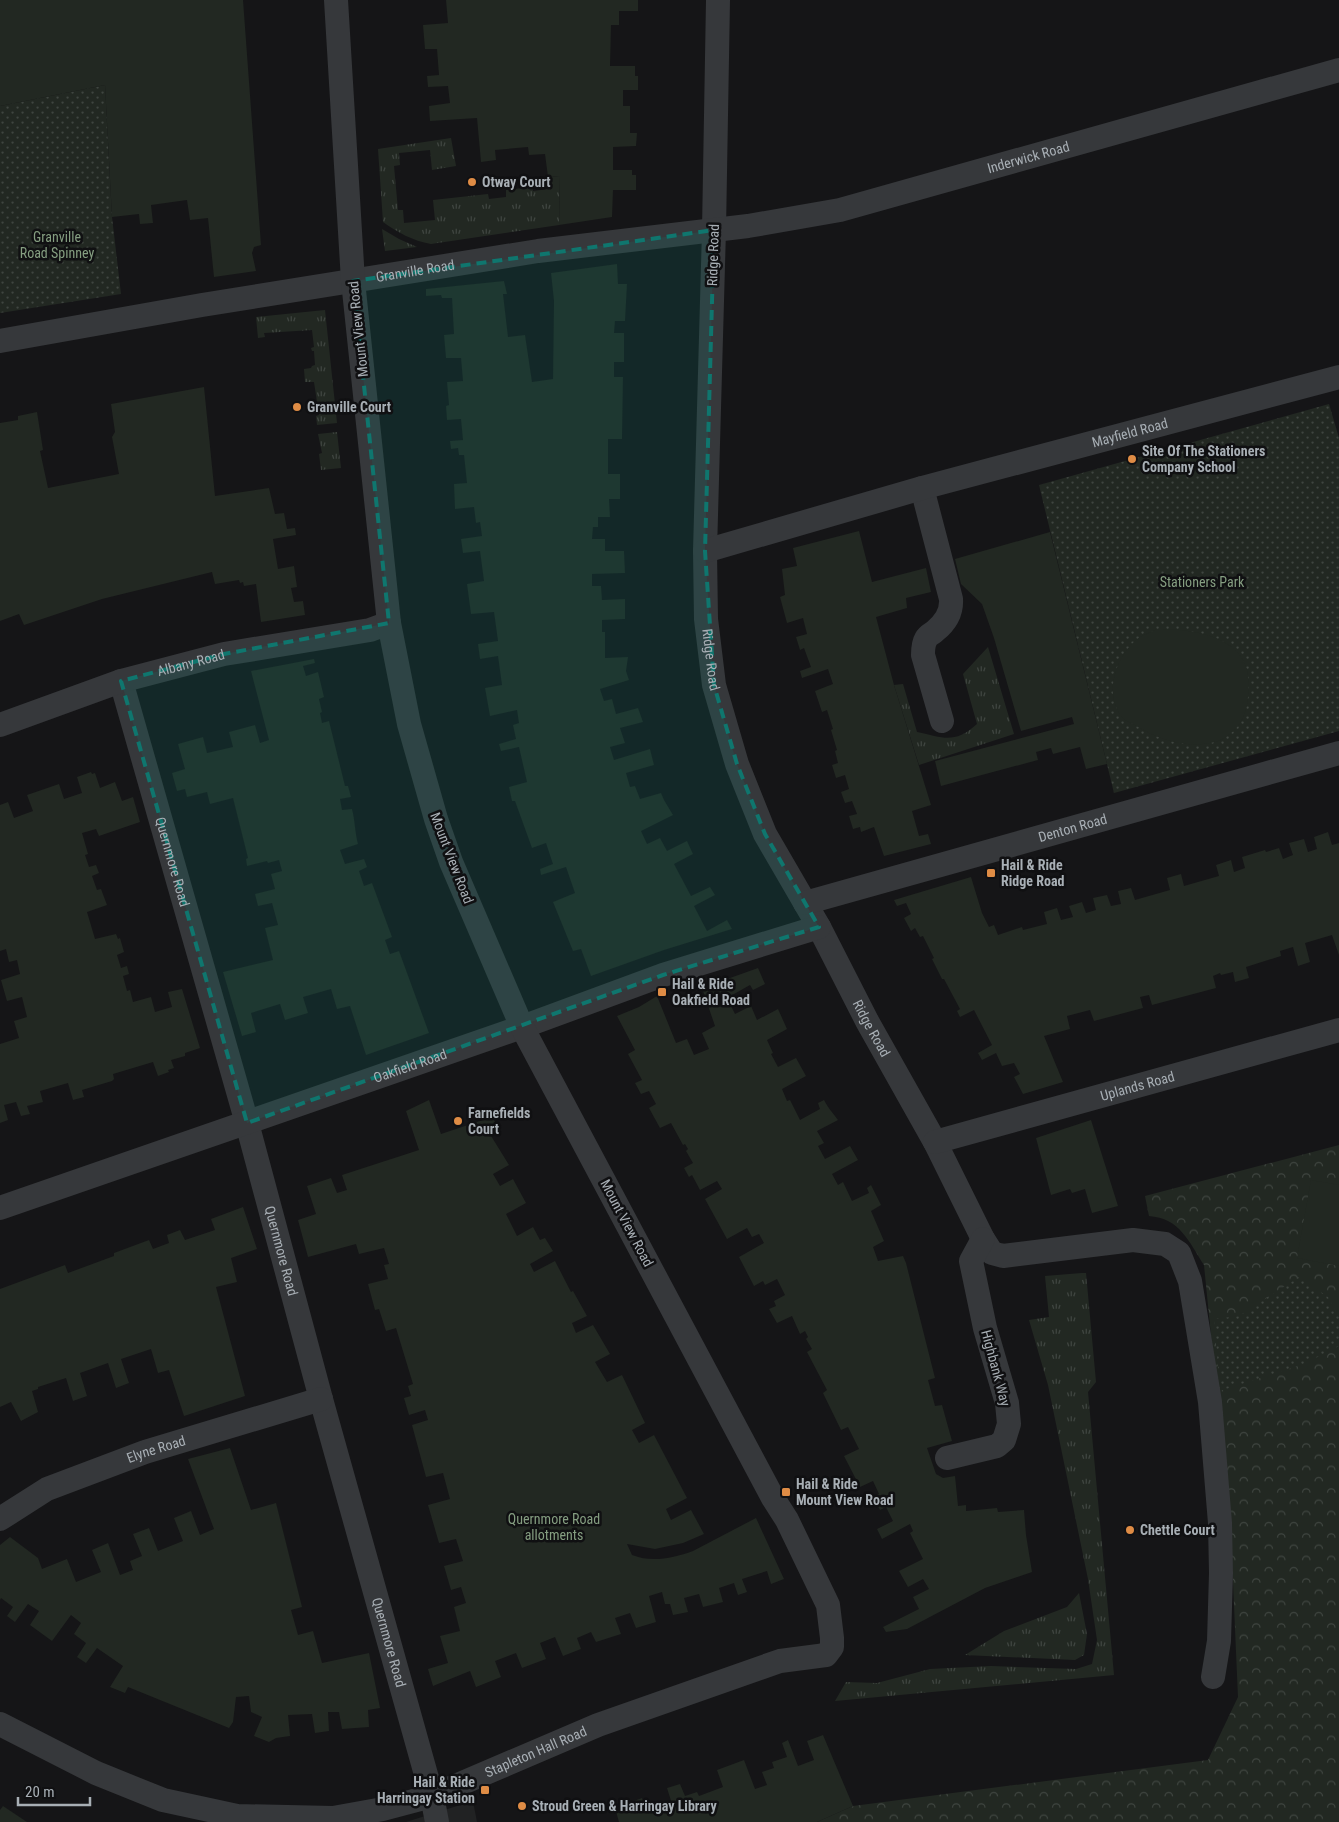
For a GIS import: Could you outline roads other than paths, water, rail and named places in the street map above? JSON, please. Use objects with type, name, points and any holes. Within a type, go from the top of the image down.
[{"type":"street","name":"Mount View Road","points":[[336,0],[353,281],[389,623],[409,724],[436,819],[452,862],[522,1027],[787,1520],[828,1605],[832,1638]]},
{"type":"street","name":"Ridge Road","points":[[718,0],[705,551],[706,619],[714,685],[737,764],[765,834],[819,927],[867,1021],[935,1142],[987,1246]]},
{"type":"street","name":"Inderwick Road","points":[[714,230],[840,210],[1339,70]]},
{"type":"street","name":"Granville Road","points":[[0,341],[538,251],[714,230]]},
{"type":"street","name":"Mayfield Road","points":[[705,551],[922,488],[1339,377]]},
{"type":"street","points":[[922,488],[951,599],[951,610],[947,618],[934,632],[926,637],[923,646],[923,655],[942,721]]},
{"type":"street","name":"Albany Road","points":[[0,725],[121,681],[224,654],[370,630],[389,623]]},
{"type":"street","name":"Quernmore Road","points":[[121,681],[247,1123],[321,1398],[432,1796],[437,1822]]},
{"type":"street","name":"Denton Road","points":[[805,903],[1339,753]]},
{"type":"street","name":"Oakfield Road","points":[[0,1208],[522,1027],[663,975],[819,927]]},
{"type":"street","name":"Uplands Road","points":[[935,1142],[1339,1030]]},
{"type":"street","points":[[987,1246],[1003,1256],[1132,1240],[1165,1244],[1179,1253],[1190,1281],[1210,1402],[1220,1523],[1219,1641],[1213,1677]]},
{"type":"street","name":"Highbank Way","points":[[946,1458],[997,1446],[1004,1440],[1009,1424],[1007,1403],[985,1328],[971,1261],[987,1246]]},
{"type":"street","name":"Elyne Road","points":[[0,1519],[56,1485],[144,1452],[321,1398]]},
{"type":"street","name":"Stapleton Hall Road","points":[[0,1724],[96,1773],[163,1800],[237,1816],[333,1818],[383,1809],[432,1796],[598,1725],[780,1661],[826,1655],[832,1647],[832,1638]]},
{"type":"place","name":"Otway Court","points":[[472,182]]},
{"type":"place","name":"Granville Court","points":[[297,407]]},
{"type":"place","name":"Site Of The Stationers Company School","points":[[1132,459]]},
{"type":"place","name":"Hail & Ride Ridge Road","points":[[991,873]]},
{"type":"place","name":"Hail & Ride Oakfield Road","points":[[662,992]]},
{"type":"place","name":"Farnefields Court","points":[[458,1121]]},
{"type":"place","name":"Hail & Ride Mount View Road","points":[[786,1492]]},
{"type":"place","name":"Chettle Court","points":[[1130,1530]]},
{"type":"place","name":"Hail & Ride Harringay Station","points":[[485,1790]]},
{"type":"place","name":"Stroud Green & Harringay Library","points":[[522,1806]]},
{"type":"park label","name":"Granville Road Spinney","points":[[57,246]]},
{"type":"park label","name":"Stationers Park","points":[[1202,582]]},
{"type":"park label","name":"Quernmore Road allotments","points":[[554,1528]]}]
